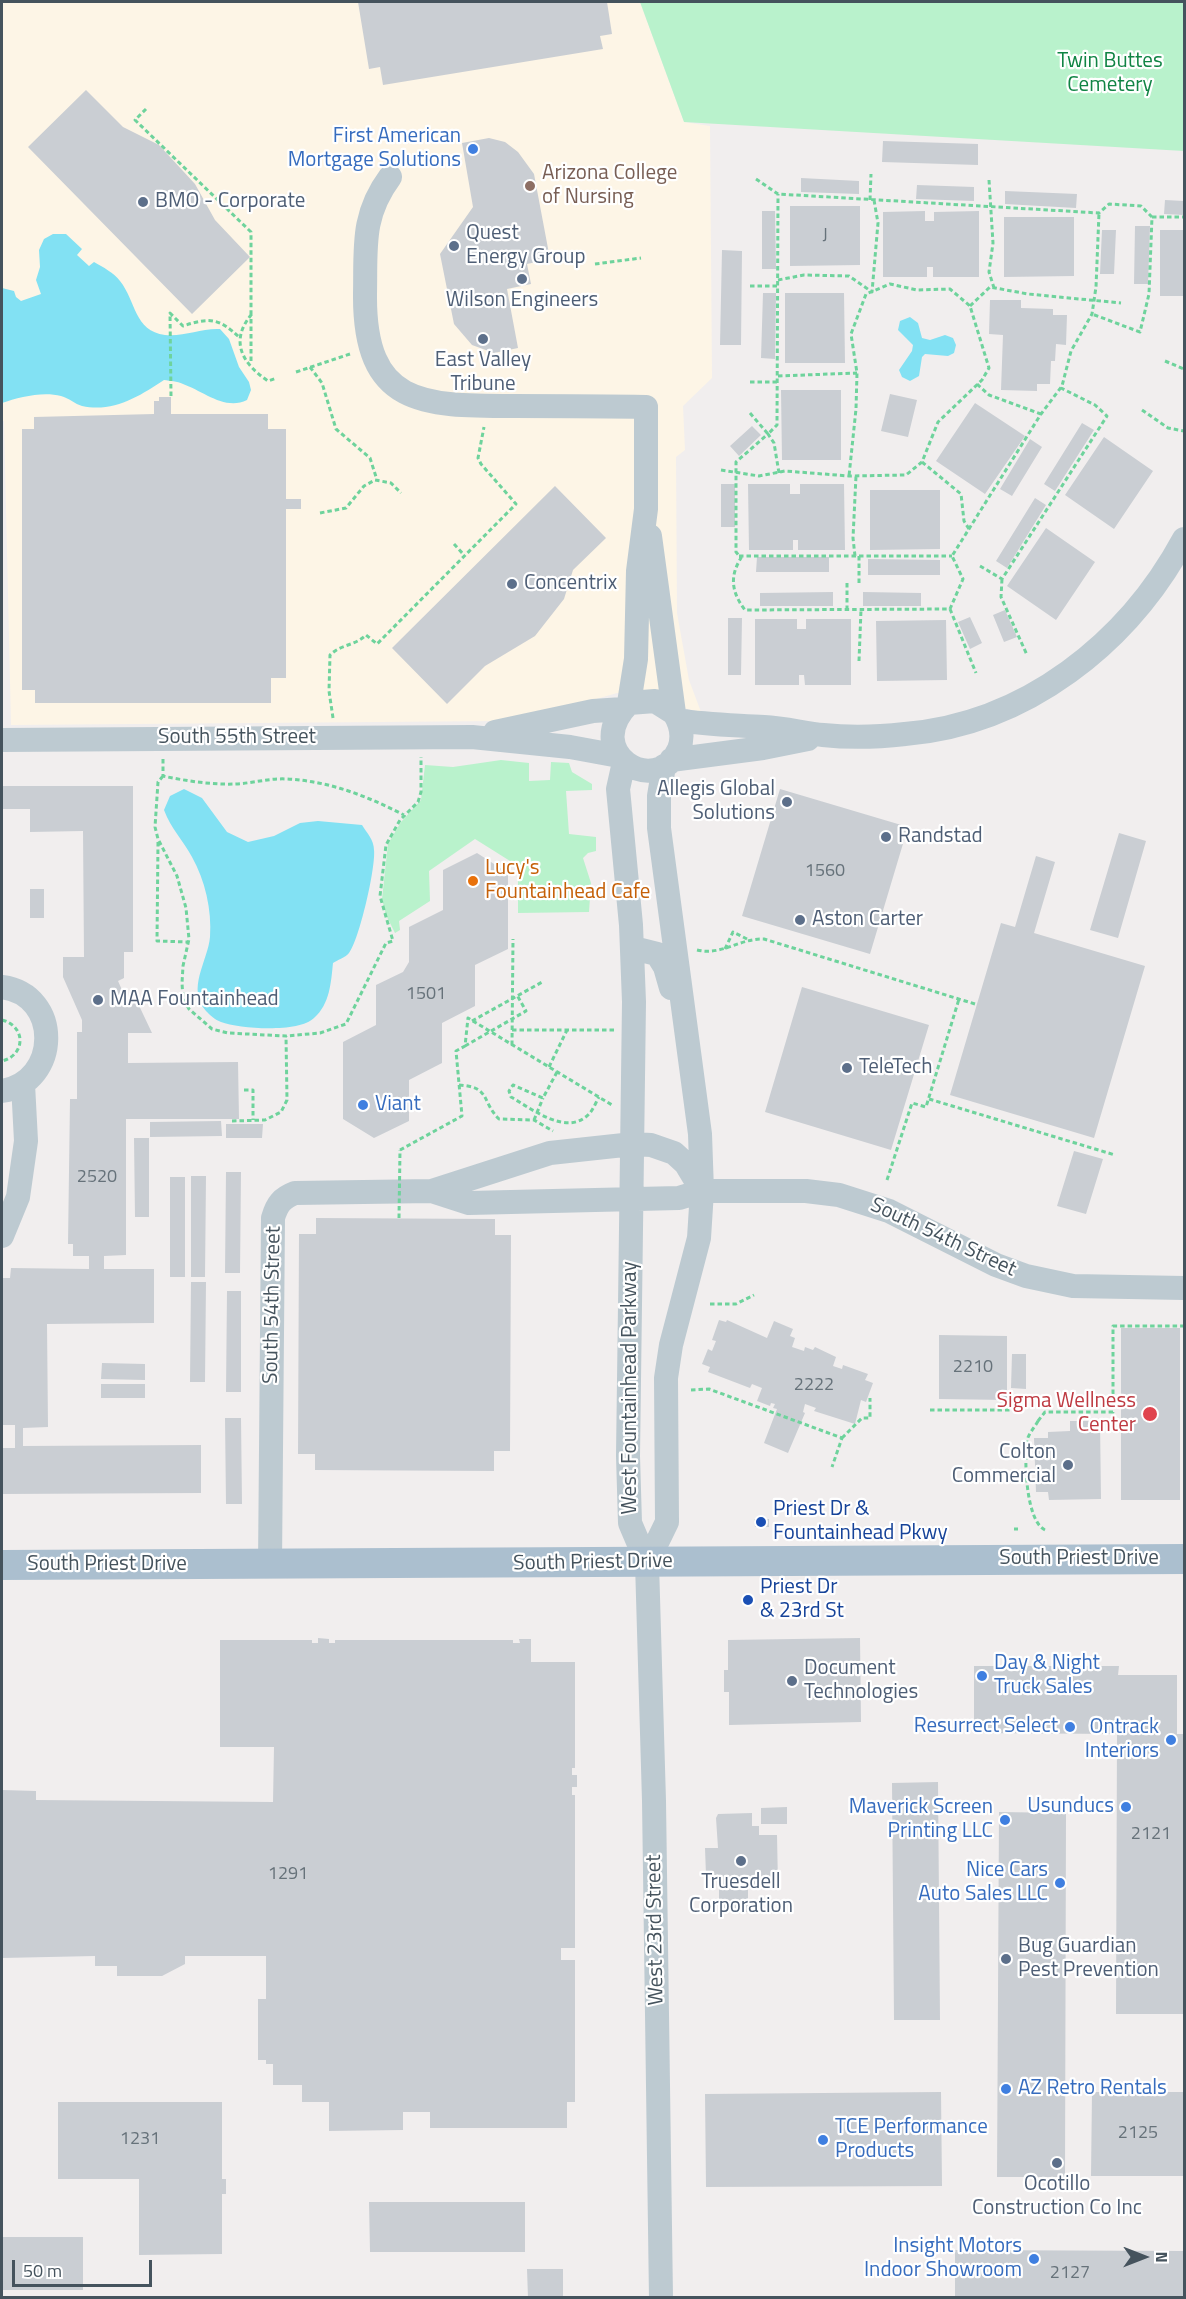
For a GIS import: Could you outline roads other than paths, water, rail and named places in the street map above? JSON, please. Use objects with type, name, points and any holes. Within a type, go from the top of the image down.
[{"type":"main road","name":"South Priest Drive","points":[[2,1565],[1185,1559]]},
{"type":"street","points":[[390,177],[372,207],[366,234],[366,332],[380,368],[407,394],[436,404],[646,407],[646,509],[638,571],[636,659],[626,706],[612,731],[614,749],[621,759],[643,770],[667,763],[763,748],[826,735]]},
{"type":"street","points":[[646,509],[681,742],[667,763]]},
{"type":"street","points":[[626,706],[655,701],[676,717],[826,735],[903,735],[957,726],[991,715],[1035,694],[1089,657],[1120,630],[1160,580],[1185,539]]},
{"type":"street","name":"South 55th Street","points":[[472,737],[626,706]]},
{"type":"street","name":"South 55th Street","points":[[2,740],[472,737],[570,747],[621,759]]},
{"type":"street","name":"West Fountainhead Parkway","points":[[621,759],[618,789],[633,948],[633,1144],[628,1476],[630,1523],[647,1563]]},
{"type":"street","name":"West Fountainhead Parkway","points":[[647,1563],[667,1522],[666,1377],[671,1345],[699,1238],[702,1191],[702,1148],[658,817],[667,763]]},
{"type":"street","points":[[633,948],[657,954],[662,960],[673,996],[686,1023]]},
{"type":"street","points":[[2,987],[26,997],[41,1014],[48,1038],[42,1063],[12,1087],[26,1141],[18,1197],[2,1236]]},
{"type":"street","name":"South 54th Street","points":[[270,1565],[273,1218],[277,1206],[285,1197],[305,1191],[432,1191],[550,1153],[633,1144],[651,1145],[674,1153],[686,1164],[702,1191]]},
{"type":"street","name":"South 54th Street","points":[[432,1191],[469,1203],[599,1202],[679,1198],[702,1191],[806,1191],[839,1195],[889,1210],[996,1265],[1026,1276],[1073,1286],[1185,1288]]},
{"type":"street","name":"West 23rd Street","points":[[647,1563],[654,1801],[662,2298]]},
{"type":"water","points":[[53,234],[66,234],[82,249],[77,255],[89,266],[94,262],[118,278],[147,328],[165,335],[220,329],[229,339],[239,367],[249,382],[251,390],[247,400],[239,403],[222,402],[181,383],[164,380],[126,402],[105,407],[82,406],[64,397],[47,394],[2,403],[2,288],[14,291],[16,297],[21,301],[41,294],[36,280],[40,267],[39,250],[44,239]]},
{"type":"water","points":[[910,317],[918,323],[922,338],[930,340],[945,335],[953,338],[956,345],[954,353],[948,356],[925,354],[922,357],[919,376],[910,381],[902,377],[899,370],[912,351],[913,345],[898,330],[900,321]]},
{"type":"water","points":[[184,789],[202,798],[227,832],[248,842],[274,836],[300,823],[318,821],[362,825],[372,840],[374,859],[372,872],[366,903],[353,946],[349,953],[333,963],[327,999],[314,1018],[306,1023],[283,1028],[255,1028],[230,1024],[215,1019],[200,1002],[198,984],[210,937],[209,906],[197,866],[164,810],[170,796]]},
{"type":"place","name":"First American Mortgage Solutions","points":[[473,149]]},
{"type":"place","name":"Arizona College of Nursing","points":[[530,186]]},
{"type":"place","name":"BMO - Corporate","points":[[143,202]]},
{"type":"place","name":"Quest Energy Group","points":[[454,246]]},
{"type":"place","name":"Wilson Engineers","points":[[522,279]]},
{"type":"place","name":"East Valley Tribune","points":[[483,339]]},
{"type":"place","name":"Concentrix","points":[[512,584]]},
{"type":"place","name":"Allegis Global Solutions","points":[[787,802]]},
{"type":"place","name":"Randstad","points":[[886,837]]},
{"type":"place","name":"Lucy's Fountainhead Cafe","points":[[473,881]]},
{"type":"place","name":"Aston Carter","points":[[800,920]]},
{"type":"place","name":"MAA Fountainhead","points":[[98,1000]]},
{"type":"place","name":"TeleTech","points":[[847,1068]]},
{"type":"place","name":"Viant","points":[[363,1105]]},
{"type":"place","name":"Sigma Wellness Center","points":[[1150,1414]]},
{"type":"place","name":"Colton Commercial","points":[[1068,1465]]},
{"type":"place","name":"Priest Dr & Fountainhead Pkwy","points":[[761,1522]]},
{"type":"place","name":"Priest Dr & 23rd St","points":[[748,1600]]},
{"type":"place","name":"Day & Night Truck Sales","points":[[982,1676]]},
{"type":"place","name":"Document Technologies","points":[[792,1681]]},
{"type":"place","name":"Resurrect Select","points":[[1070,1727]]},
{"type":"place","name":"Ontrack Interiors","points":[[1171,1740]]},
{"type":"place","name":"Usunducs","points":[[1126,1807]]},
{"type":"place","name":"Maverick Screen Printing LLC","points":[[1005,1820]]},
{"type":"place","name":"Truesdell Corporation","points":[[741,1861]]},
{"type":"place","name":"Nice Cars Auto Sales LLC","points":[[1060,1883]]},
{"type":"place","name":"Bug Guardian Pest Prevention","points":[[1006,1959]]},
{"type":"place","name":"AZ Retro Rentals","points":[[1006,2089]]},
{"type":"place","name":"TCE Performance Products","points":[[823,2140]]},
{"type":"place","name":"Ocotillo Construction Co Inc","points":[[1057,2163]]},
{"type":"place","name":"Insight Motors Indoor Showroom","points":[[1034,2259]]},
{"type":"park label","name":"Twin Buttes Cemetery","points":[[1110,74]]}]
